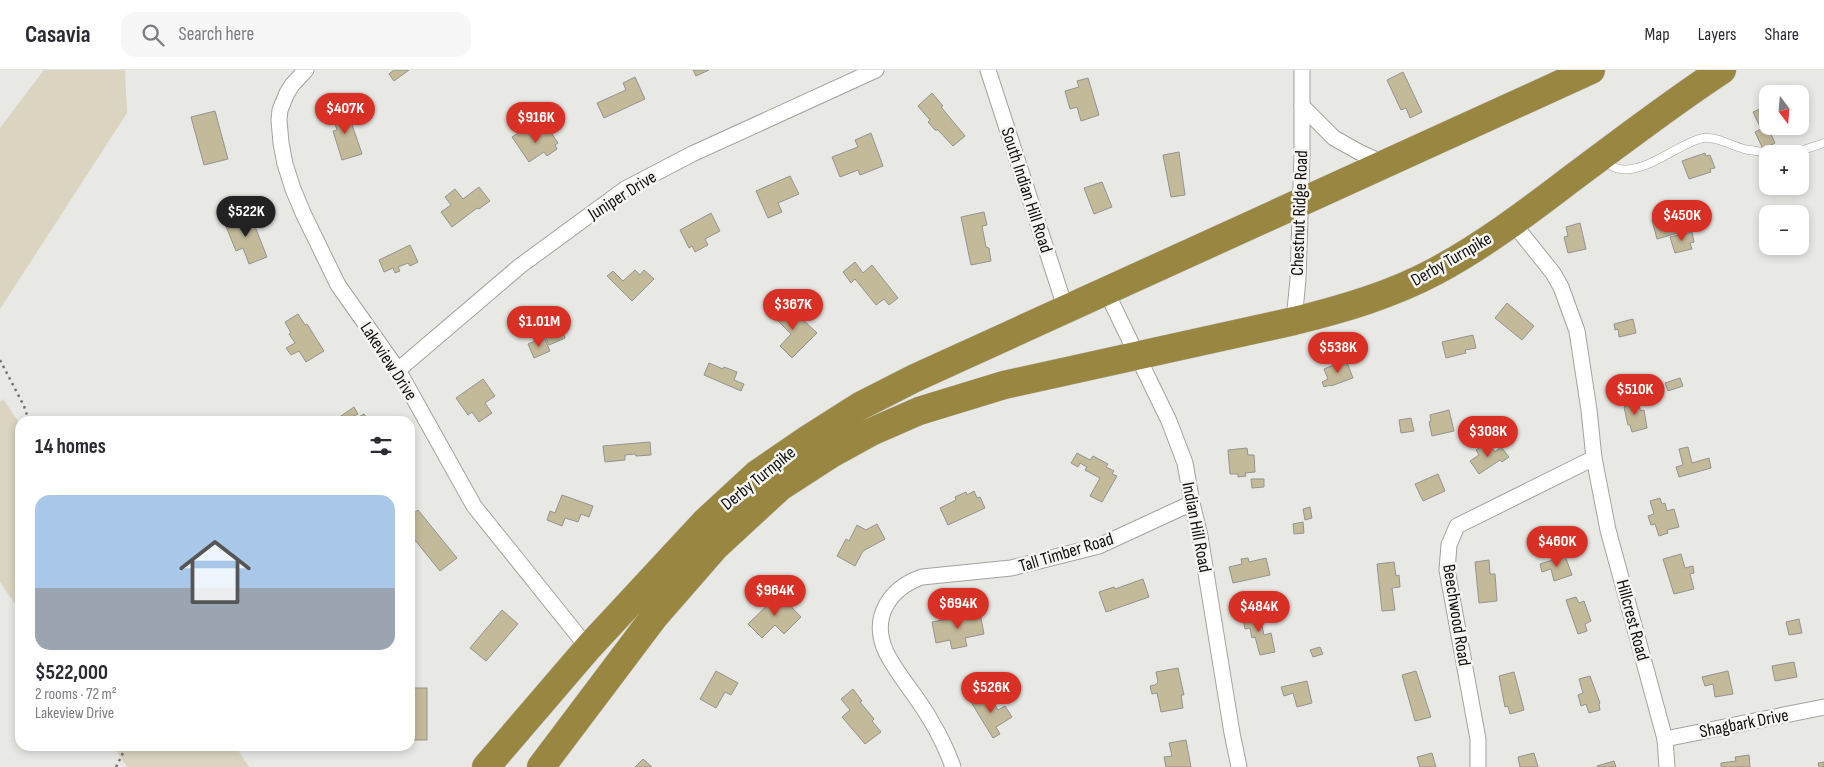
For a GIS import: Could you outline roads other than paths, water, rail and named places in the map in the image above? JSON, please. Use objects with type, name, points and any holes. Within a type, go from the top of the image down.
[{"type":"highway","name":"Derby Turnpike","points":[[486,767],[588,648],[705,522],[757,474],[860,406],[915,378],[1591,70]]},
{"type":"highway","name":"Derby Turnpike","points":[[542,767],[654,617],[715,547],[780,487],[849,443],[919,411],[1004,386],[1294,320],[1384,295],[1437,270],[1513,223],[1643,124],[1722,70]]},
{"type":"street","name":"Lakeview Drive","points":[[306,70],[292,85],[280,110],[280,129],[285,164],[302,213],[338,285],[398,370],[474,506],[588,648]]},
{"type":"street","name":"Juniper Drive","points":[[398,370],[520,266],[625,189],[692,154],[876,70]]},
{"type":"street","name":"South Indian Hill Road","points":[[988,70],[1066,310]]},
{"type":"street","name":"Chestnut Ridge Road","points":[[1294,320],[1298,279],[1302,70]]},
{"type":"street","name":"Chestnut Ridge Road","points":[[1302,106],[1334,138],[1384,163]]},
{"type":"street","name":"Hillcrest Road","points":[[1513,223],[1553,273],[1561,287],[1577,330],[1594,458],[1608,530],[1665,739],[1667,767]]},
{"type":"street","points":[[1106,291],[1136,355]]},
{"type":"street","name":"Indian Hill Road","points":[[1136,355],[1180,446],[1185,463],[1200,536],[1239,767]]},
{"type":"street","name":"Beechwood Road","points":[[1478,767],[1478,739],[1447,570],[1449,544],[1457,526],[1594,458]]},
{"type":"street","name":"Tall Timber Road","points":[[953,767],[945,746],[930,718],[886,651],[881,636],[885,604],[908,582],[922,577],[1011,568],[1099,546],[1192,503]]},
{"type":"street","name":"Shagbark Drive","points":[[1665,739],[1824,708]]},
{"type":"lane","points":[[1600,157],[1615,168],[1625,170],[1636,168],[1704,138],[1759,151]]},
{"type":"lane","points":[[1809,148],[1824,143]]}]
